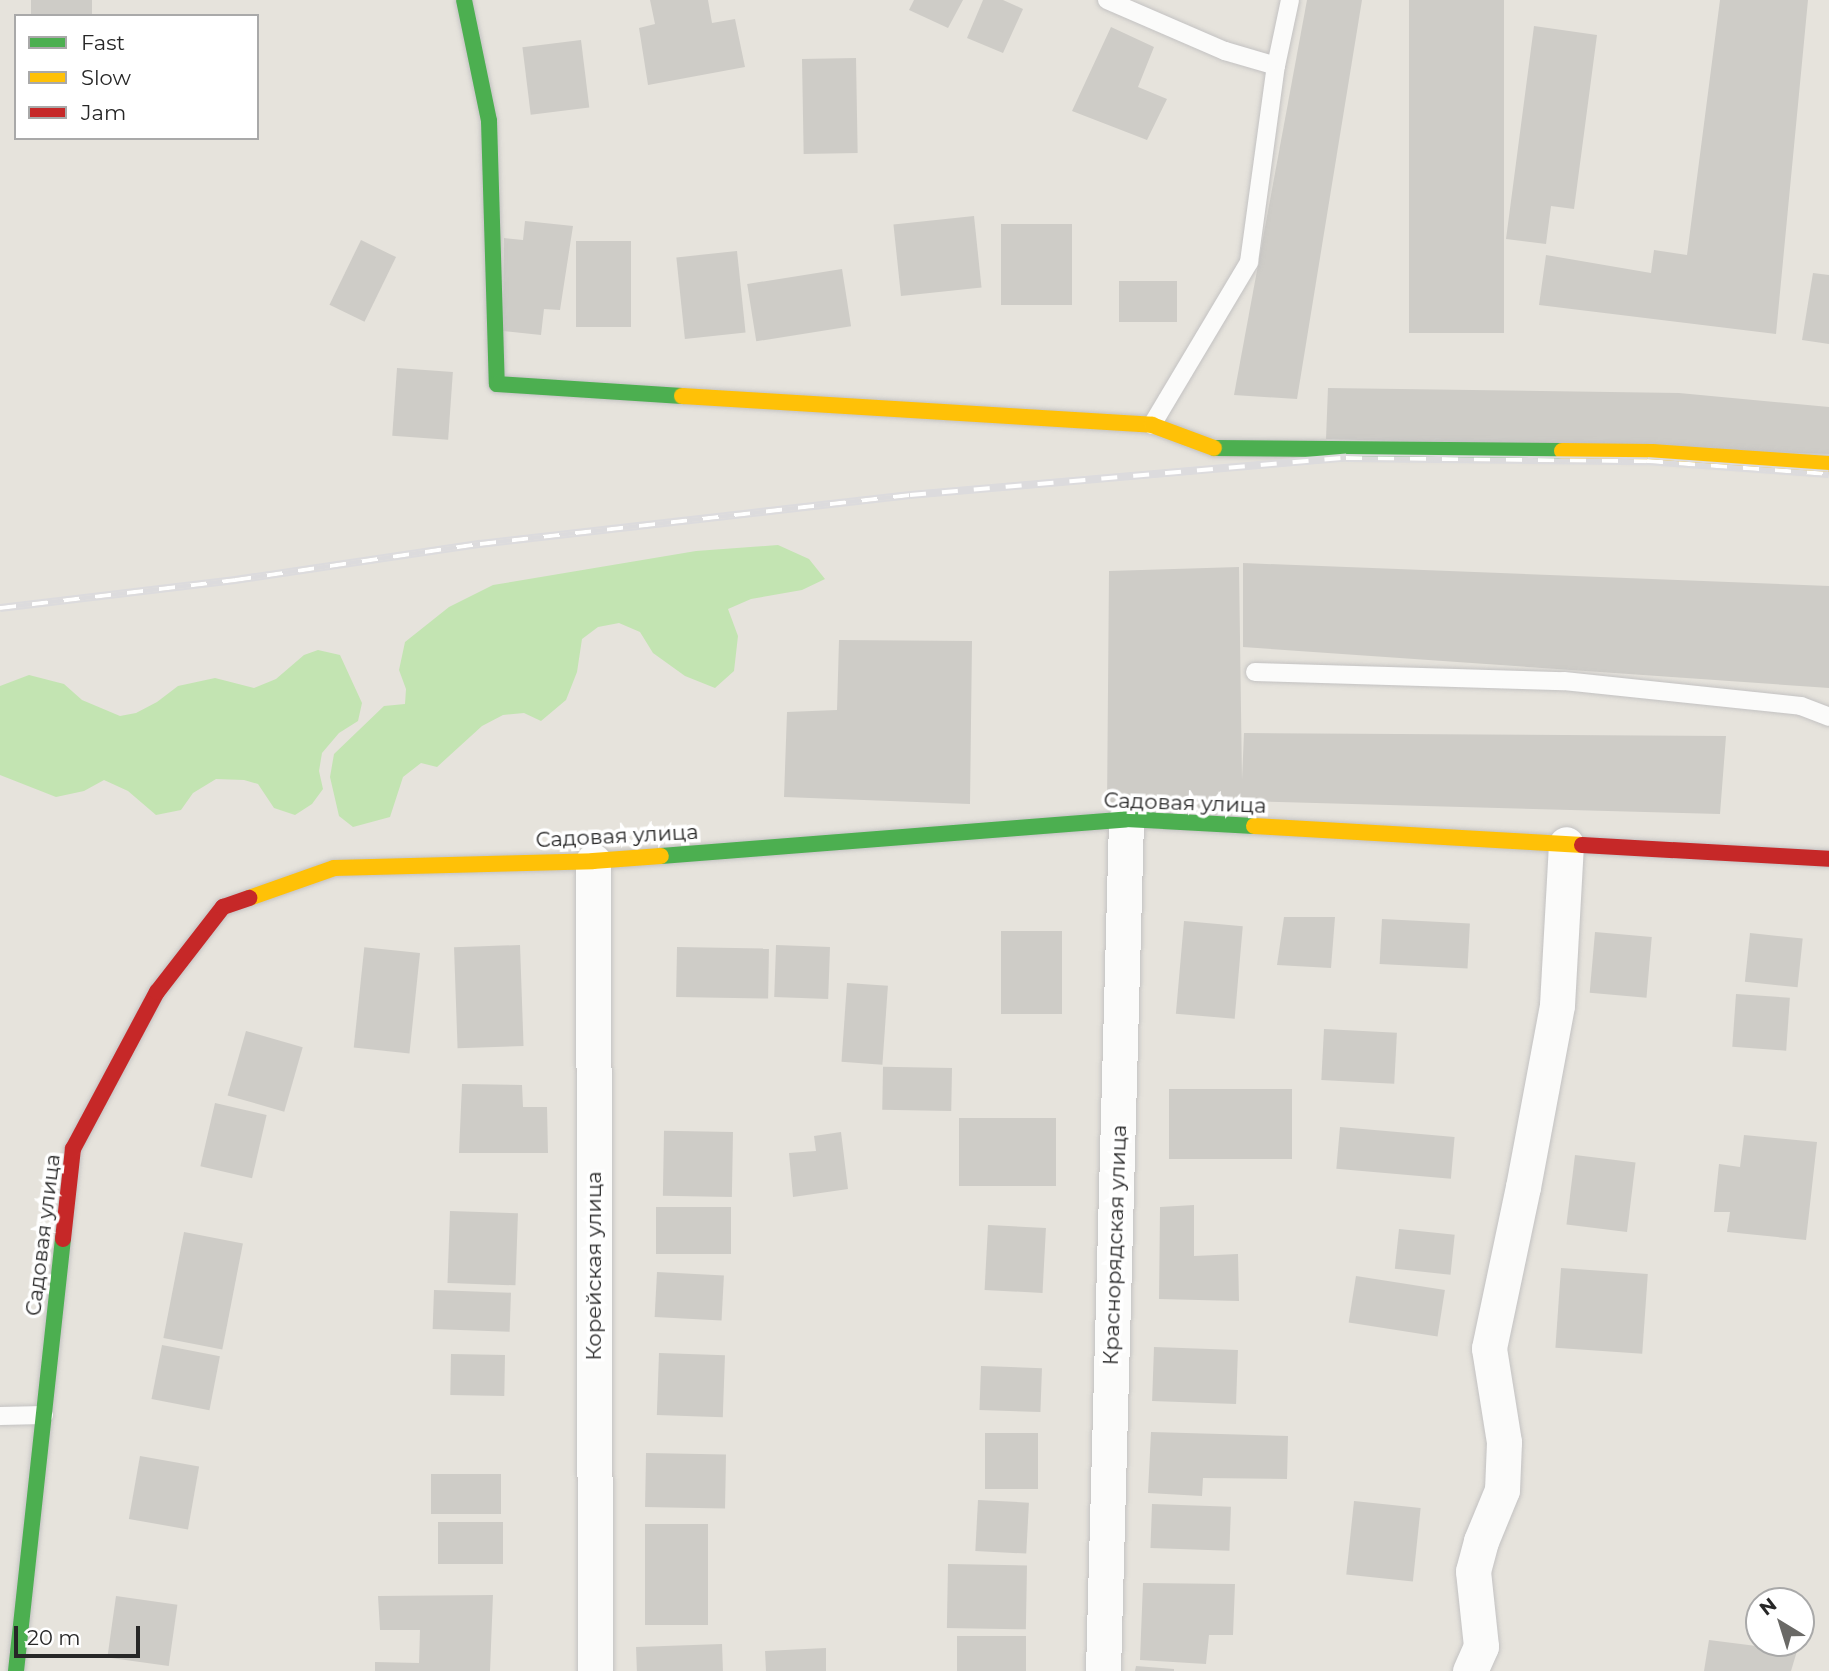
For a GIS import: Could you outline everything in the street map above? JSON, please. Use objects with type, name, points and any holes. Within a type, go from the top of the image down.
[{"type":"street","points":[[464,0],[489,121],[497,384],[1152,425],[1215,448],[1652,452],[1829,464]]},
{"type":"street","name":"Садовая улица","points":[[16,1671],[73,1149],[157,992],[223,907],[334,868],[593,861],[1126,819],[1829,859]]},
{"type":"street","name":"Краснорядская улица","points":[[1103,1671],[1126,819]]},
{"type":"street","points":[[1470,1671],[1481,1646],[1473,1571],[1481,1541],[1502,1490],[1504,1442],[1489,1348],[1557,1005],[1566,844]]},
{"type":"street","name":"Корейская улица","points":[[593,861],[595,1671]]},
{"type":"lane","points":[[1107,0],[1225,51],[1276,66]]},
{"type":"lane","points":[[1152,425],[1249,262],[1276,66],[1290,0]]},
{"type":"lane","points":[[1255,671],[1564,681],[1801,706],[1829,717]]},
{"type":"lane","points":[[0,1416],[44,1415]]},
{"type":"green space","points":[[778,545],[809,559],[825,579],[802,590],[751,599],[728,609],[738,636],[734,671],[715,688],[685,676],[653,653],[640,632],[619,623],[598,627],[582,639],[577,672],[566,700],[541,721],[524,713],[503,715],[482,726],[437,767],[421,763],[403,777],[390,817],[353,827],[339,816],[330,777],[334,754],[384,706],[405,704],[406,689],[399,670],[405,642],[449,607],[493,585],[696,551]]},
{"type":"green space","points":[[318,650],[340,655],[362,703],[358,721],[339,733],[322,753],[319,771],[323,789],[312,804],[295,815],[274,808],[258,784],[244,780],[216,779],[193,793],[181,810],[156,815],[128,791],[104,780],[84,791],[56,797],[0,775],[0,686],[29,675],[64,684],[82,700],[120,716],[136,713],[157,702],[178,686],[215,678],[254,688],[276,679],[304,655]]},
{"type":"building","points":[[31,0],[92,0],[92,14],[31,14]]},
{"type":"building","points":[[650,0],[708,0],[712,23],[735,19],[745,67],[648,85],[639,28],[655,24]]},
{"type":"building","points":[[914,0],[963,0],[948,28],[909,10]]},
{"type":"building","points":[[983,0],[1003,0],[1023,9],[1003,53],[967,38]]},
{"type":"building","points":[[1307,0],[1362,0],[1297,399],[1234,395]]},
{"type":"building","points":[[1409,0],[1504,0],[1504,333],[1409,333]]},
{"type":"building","points":[[1720,0],[1808,0],[1776,334],[1539,305],[1546,255],[1651,273],[1654,250],[1687,255]]},
{"type":"building","points":[[1534,26],[1597,35],[1574,209],[1551,206],[1546,244],[1506,239]]},
{"type":"building","points":[[1111,27],[1154,47],[1138,87],[1167,99],[1147,140],[1072,111]]},
{"type":"building","points":[[581,40],[589,107],[531,115],[522,47]]},
{"type":"building","points":[[856,58],[858,153],[804,154],[802,59]]},
{"type":"building","points":[[974,216],[982,288],[901,296],[893,224]]},
{"type":"building","points":[[525,221],[573,226],[560,310],[544,309],[541,335],[503,331],[504,238],[523,240]]},
{"type":"building","points":[[1001,224],[1072,224],[1072,305],[1001,305]]},
{"type":"building","points":[[361,240],[396,257],[364,322],[329,305]]},
{"type":"building","points":[[576,241],[631,241],[631,327],[576,327]]},
{"type":"building","points":[[737,251],[746,333],[685,339],[676,257]]},
{"type":"building","points":[[842,269],[851,326],[756,341],[747,284]]},
{"type":"building","points":[[1813,273],[1829,275],[1829,344],[1802,340]]},
{"type":"building","points":[[1119,281],[1177,281],[1177,322],[1119,322]]},
{"type":"building","points":[[397,368],[453,372],[448,440],[392,436]]},
{"type":"building","points":[[1328,388],[1679,393],[1829,407],[1829,454],[1326,439]]},
{"type":"building","points":[[1243,563],[1829,586],[1829,688],[1243,647]]},
{"type":"building","points":[[1239,567],[1242,780],[1244,733],[1726,736],[1720,814],[1242,801],[1243,810],[1107,808],[1109,571]]},
{"type":"building","points":[[839,640],[972,641],[970,804],[784,797],[787,712],[837,710]]},
{"type":"building","points":[[1284,917],[1335,917],[1331,968],[1277,965]]},
{"type":"building","points":[[1382,919],[1470,924],[1468,969],[1380,964]]},
{"type":"building","points":[[1184,921],[1243,926],[1235,1019],[1176,1014]]},
{"type":"building","points":[[1001,931],[1062,931],[1062,1014],[1001,1014]]},
{"type":"building","points":[[1595,932],[1652,937],[1646,998],[1590,993]]},
{"type":"building","points":[[1750,933],[1803,939],[1798,987],[1745,982]]},
{"type":"building","points":[[520,945],[524,1046],[458,1048],[454,947]]},
{"type":"building","points":[[776,945],[830,947],[828,999],[774,997]]},
{"type":"building","points":[[364,947],[420,953],[409,1053],[354,1048]]},
{"type":"building","points":[[677,947],[769,949],[768,999],[676,997]]},
{"type":"building","points":[[847,983],[888,986],[882,1065],[841,1062]]},
{"type":"building","points":[[1736,994],[1790,998],[1786,1051],[1732,1047]]},
{"type":"building","points":[[1324,1029],[1397,1033],[1394,1084],[1321,1080]]},
{"type":"building","points":[[246,1031],[303,1047],[284,1112],[228,1095]]},
{"type":"building","points":[[883,1067],[952,1068],[951,1111],[882,1110]]},
{"type":"building","points":[[462,1084],[522,1085],[523,1107],[547,1107],[548,1153],[459,1153]]},
{"type":"building","points":[[1169,1089],[1292,1089],[1292,1159],[1169,1159]]},
{"type":"building","points":[[215,1103],[267,1115],[252,1178],[200,1166]]},
{"type":"building","points":[[959,1118],[1056,1118],[1056,1186],[959,1186]]},
{"type":"building","points":[[1340,1127],[1455,1137],[1451,1179],[1336,1169]]},
{"type":"building","points":[[664,1131],[733,1132],[732,1197],[663,1196]]},
{"type":"building","points":[[841,1132],[848,1189],[793,1197],[789,1153],[816,1151],[814,1136]]},
{"type":"building","points":[[1744,1135],[1817,1142],[1806,1240],[1727,1232],[1730,1212],[1714,1212],[1719,1164],[1740,1167]]},
{"type":"building","points":[[1575,1155],[1636,1162],[1627,1232],[1566,1224]]},
{"type":"building","points":[[1194,1205],[1194,1256],[1238,1254],[1239,1301],[1159,1299],[1160,1207]]},
{"type":"building","points":[[656,1207],[731,1207],[731,1254],[656,1254]]},
{"type":"building","points":[[450,1211],[518,1213],[515,1285],[447,1283]]},
{"type":"building","points":[[988,1225],[1046,1228],[1043,1293],[985,1290]]},
{"type":"building","points":[[1399,1229],[1455,1235],[1451,1275],[1395,1269]]},
{"type":"building","points":[[184,1232],[243,1243],[222,1349],[163,1338]]},
{"type":"building","points":[[1561,1268],[1648,1274],[1642,1354],[1555,1348]]},
{"type":"building","points":[[657,1272],[724,1276],[722,1320],[655,1317]]},
{"type":"building","points":[[1356,1276],[1445,1290],[1438,1337],[1349,1322]]},
{"type":"building","points":[[434,1290],[511,1293],[510,1332],[433,1329]]},
{"type":"building","points":[[162,1345],[220,1356],[209,1410],[152,1399]]},
{"type":"building","points":[[1154,1347],[1238,1350],[1236,1404],[1152,1401]]},
{"type":"building","points":[[659,1353],[725,1355],[723,1417],[657,1415]]},
{"type":"building","points":[[451,1354],[505,1355],[504,1396],[450,1395]]},
{"type":"building","points":[[981,1366],[1042,1368],[1040,1412],[979,1410]]},
{"type":"building","points":[[1151,1432],[1288,1436],[1287,1479],[1203,1478],[1202,1496],[1148,1493]]},
{"type":"building","points":[[985,1433],[1038,1433],[1038,1489],[985,1489]]},
{"type":"building","points":[[646,1453],[726,1454],[725,1508],[645,1507]]},
{"type":"building","points":[[140,1456],[199,1466],[188,1529],[129,1519]]},
{"type":"building","points":[[431,1474],[501,1474],[501,1514],[431,1514]]},
{"type":"building","points":[[978,1500],[1029,1503],[1026,1554],[975,1551]]},
{"type":"building","points":[[1354,1501],[1421,1508],[1413,1582],[1346,1575]]},
{"type":"building","points":[[1152,1504],[1231,1507],[1229,1551],[1150,1548]]},
{"type":"building","points":[[438,1522],[503,1522],[503,1564],[438,1564]]},
{"type":"building","points":[[645,1524],[708,1524],[708,1625],[645,1625]]},
{"type":"building","points":[[948,1564],[1027,1565],[1026,1629],[947,1628]]},
{"type":"building","points":[[1143,1583],[1235,1584],[1233,1635],[1209,1635],[1206,1664],[1140,1660]]},
{"type":"building","points":[[493,1595],[490,1671],[375,1671],[375,1662],[419,1663],[420,1630],[380,1630],[378,1596]]},
{"type":"building","points":[[116,1596],[177,1605],[169,1666],[107,1657]]},
{"type":"building","points":[[957,1636],[1026,1636],[1026,1671],[957,1671]]},
{"type":"building","points":[[1709,1640],[1745,1644],[1745,1657],[1795,1657],[1791,1671],[1704,1671]]},
{"type":"building","points":[[722,1644],[723,1671],[637,1671],[636,1647]]},
{"type":"building","points":[[826,1648],[826,1671],[766,1671],[765,1651]]},
{"type":"building","points":[[1136,1666],[1174,1669],[1174,1671],[1135,1671]]},
{"type":"railway","points":[[0,608],[235,580],[480,544],[910,495],[1346,458],[1647,461],[1829,474]]},
{"type":"traffic: fast","points":[[464,0],[489,121],[497,384],[682,396]]},
{"type":"traffic: fast","points":[[1214,448],[1562,451]]},
{"type":"traffic: fast","points":[[661,856],[1126,819],[1254,826]]},
{"type":"traffic: fast","points":[[16,1671],[63,1239]]},
{"type":"traffic: slow","points":[[682,396],[1152,425],[1214,448]]},
{"type":"traffic: slow","points":[[1562,451],[1652,452],[1829,464]]},
{"type":"traffic: slow","points":[[1254,826],[1582,845]]},
{"type":"traffic: slow","points":[[249,898],[334,868],[593,861],[661,856]]},
{"type":"traffic: jam","points":[[1582,845],[1829,859]]},
{"type":"traffic: jam","points":[[63,1239],[73,1149],[157,992],[223,907],[249,898]]}]
